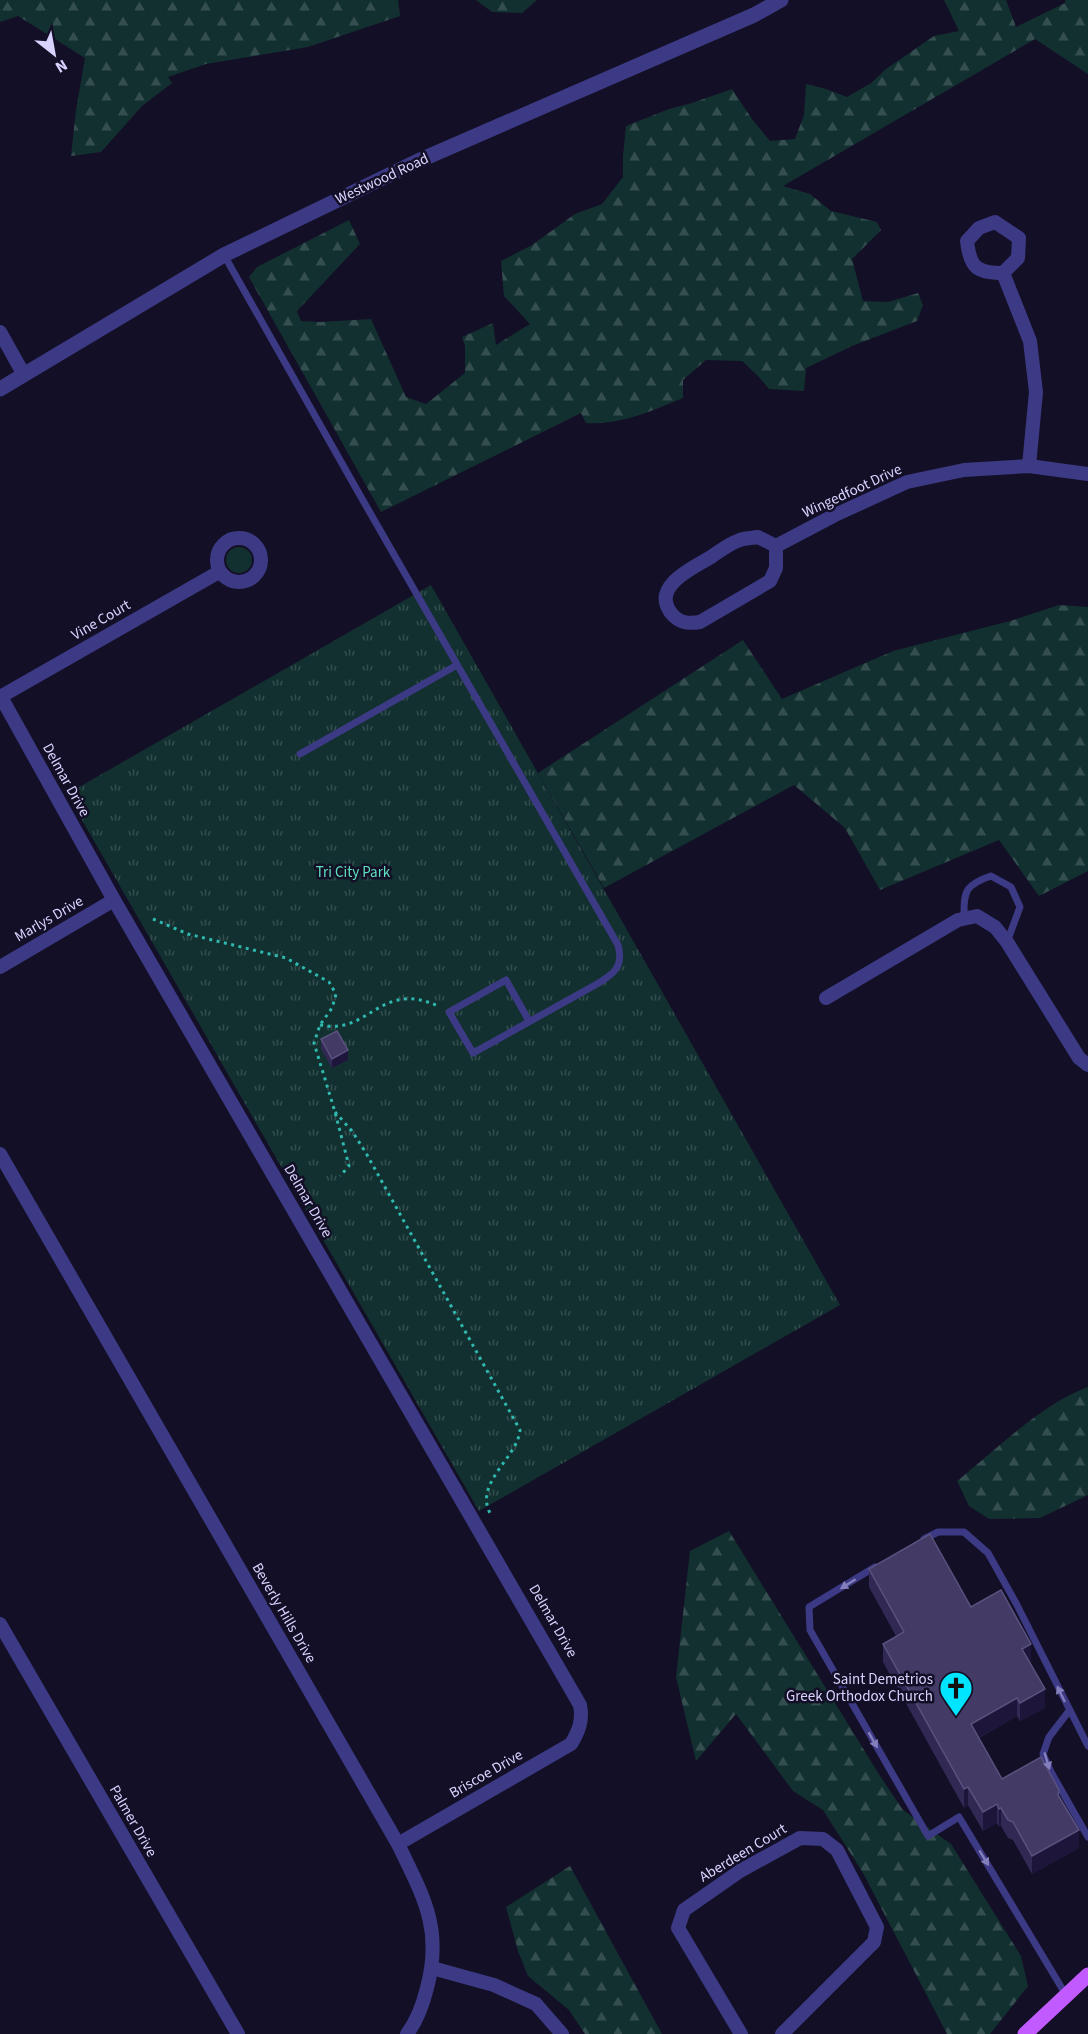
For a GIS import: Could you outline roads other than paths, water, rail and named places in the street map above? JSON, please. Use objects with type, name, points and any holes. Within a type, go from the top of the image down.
[{"type":"main road","points":[[1025,2034],[1088,1975]]},
{"type":"street","name":"Westwood Road","points":[[0,389],[224,255],[418,161],[754,15],[780,0]]},
{"type":"street","points":[[1004,273],[1030,341],[1036,392],[1029,466]]},
{"type":"street","points":[[0,332],[24,375]]},
{"type":"street","name":"Wingedfoot Drive","points":[[776,546],[835,515],[907,482],[964,470],[1029,466],[1088,474]]},
{"type":"street","points":[[759,537],[776,546],[776,568],[770,581],[760,587],[700,622],[688,624],[678,620],[669,610],[665,597],[670,584],[682,574],[739,540],[759,537]]},
{"type":"street","name":"Vine Court","points":[[0,697],[219,572]]},
{"type":"street","name":"Delmar Drive","points":[[0,697],[114,900],[575,1693],[580,1705],[580,1723]]},
{"type":"street","name":"Marlys Drive","points":[[0,967],[114,900]]},
{"type":"street","points":[[826,998],[958,920],[977,916],[996,927],[1079,1058],[1088,1065]]},
{"type":"street","name":"Beverly Hills Drive","points":[[0,1154],[399,1844],[427,1904],[433,1931],[432,1968],[424,2000],[407,2034]]},
{"type":"street","name":"Palmer Drive","points":[[0,1624],[238,2034]]},
{"type":"street","name":"Briscoe Drive","points":[[399,1844],[571,1744],[578,1734],[580,1723]]},
{"type":"street","name":"Aberdeen Court","points":[[741,2034],[678,1928],[684,1910],[740,1871],[800,1838],[823,1839],[837,1850],[878,1927],[874,1942],[782,2034]]},
{"type":"street","points":[[432,1968],[494,1985],[537,2004],[562,2034]]},
{"type":"lane","points":[[224,255],[618,945],[621,956],[615,971],[606,978],[472,1053],[449,1012],[506,980],[529,1021]]},
{"type":"lane","points":[[300,754],[458,665]]},
{"type":"lane","points":[[964,918],[964,894],[974,882],[991,876],[1011,887],[1020,907],[1007,942]]},
{"type":"lane","points":[[919,1542],[938,1532],[964,1532],[988,1553],[1017,1605],[1088,1746]]},
{"type":"lane","points":[[879,1564],[809,1608],[810,1630],[928,1836],[959,1817],[1066,1995]]},
{"type":"lane","points":[[1069,1711],[1049,1737],[1043,1754],[1051,1773],[1088,1837]]},
{"type":"place","name":"Saint Demetrios Greek Orthodox Church","points":[[956,1717]]},
{"type":"park label","name":"Tri City Park","points":[[353,872]]}]
